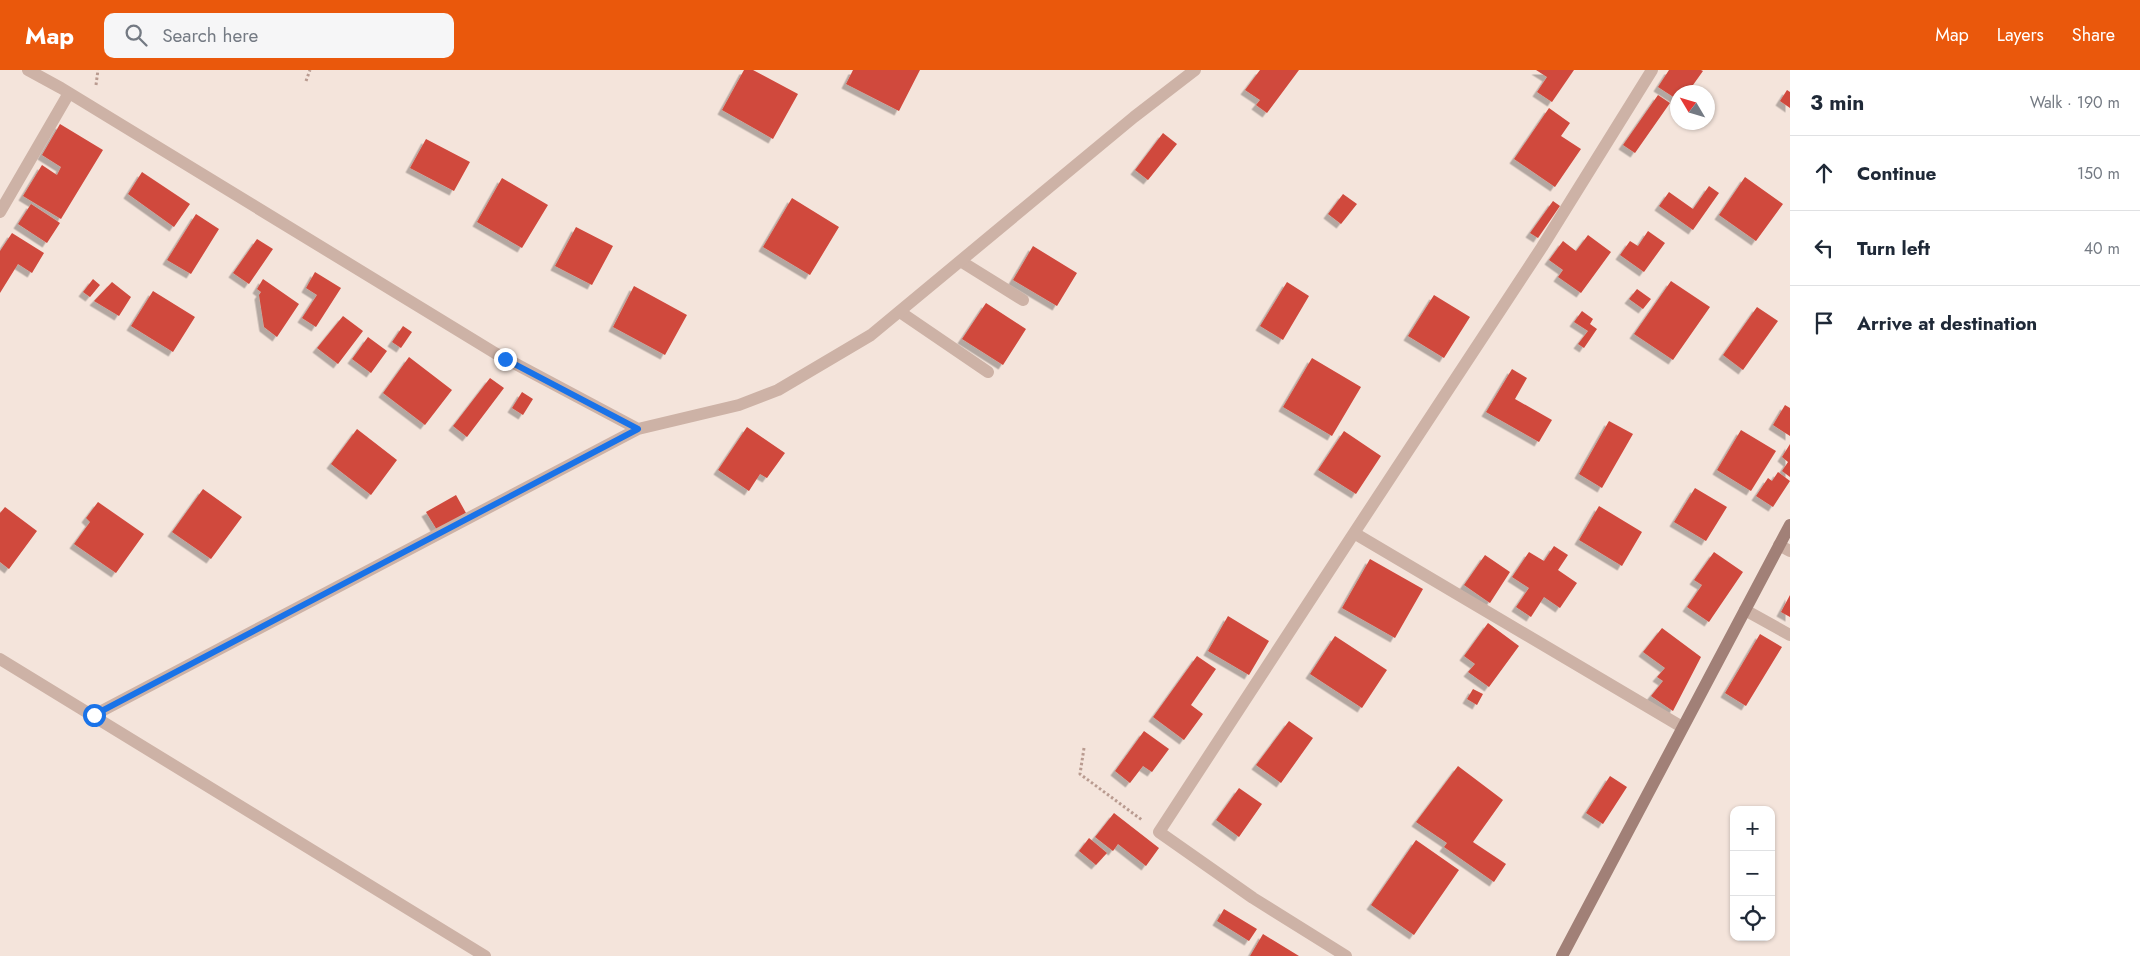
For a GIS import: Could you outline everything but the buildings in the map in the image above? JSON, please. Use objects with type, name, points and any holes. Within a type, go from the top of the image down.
[{"type":"street","points":[[28,70],[69,93],[494,353],[638,429]]},
{"type":"street","points":[[94,715],[638,429],[738,405],[778,390],[871,336],[1134,117],[1195,70]]},
{"type":"street","points":[[1346,956],[1253,898],[1159,832],[1542,248],[1652,70]]},
{"type":"street","points":[[0,212],[69,93]]},
{"type":"street","points":[[962,262],[1023,300]]},
{"type":"street","points":[[900,312],[988,372]]},
{"type":"street","points":[[1562,956],[1745,610],[1785,548],[1790,525]]},
{"type":"street","points":[[1354,533],[1682,727]]},
{"type":"street","points":[[1745,610],[1790,635]]},
{"type":"street","points":[[0,659],[486,956]]},
{"type":"path","points":[[306,81],[310,70]]},
{"type":"path","points":[[1084,748],[1080,774],[1159,832]]},
{"type":"route","points":[[94,715],[638,429],[505,359]]}]
